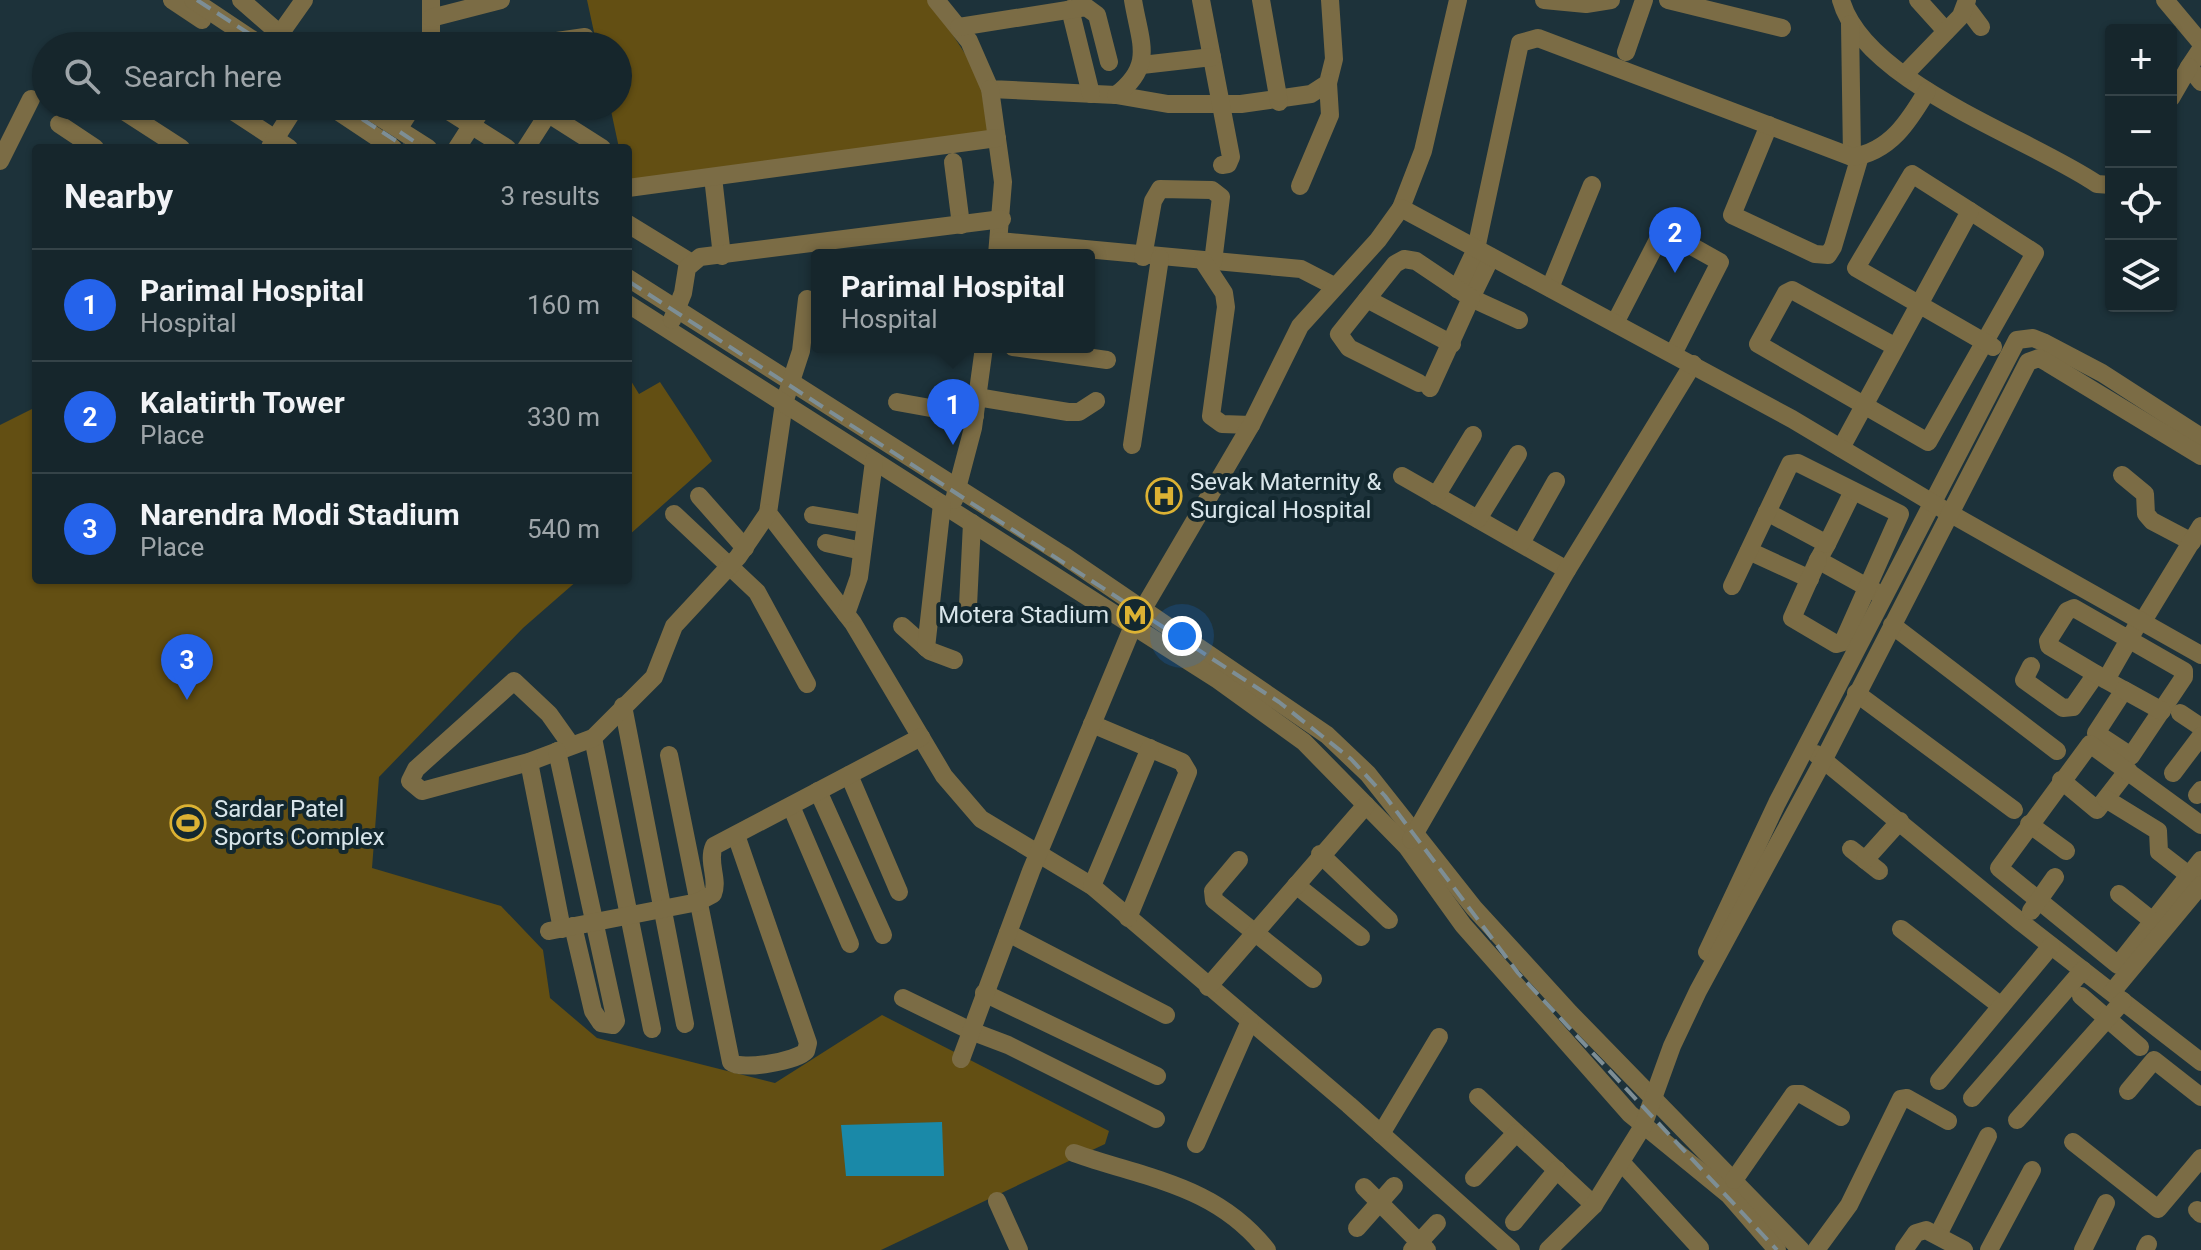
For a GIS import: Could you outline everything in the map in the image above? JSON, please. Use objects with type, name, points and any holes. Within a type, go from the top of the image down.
[{"type":"street","points":[[172,0],[220,32]]},
{"type":"street","points":[[193,0],[241,32]]},
{"type":"street","points":[[241,0],[271,32]]},
{"type":"street","points":[[283,32],[304,0]]},
{"type":"street","points":[[431,32],[431,9],[501,0]]},
{"type":"street","points":[[936,0],[959,27],[980,62],[990,89],[1003,182],[998,248]]},
{"type":"street","points":[[1116,95],[1134,82],[1142,65],[1133,0]]},
{"type":"street","points":[[1201,0],[1231,157],[1228,164],[1222,165]]},
{"type":"street","points":[[1261,0],[1279,102]]},
{"type":"street","points":[[1300,186],[1330,115],[1328,83],[1334,59],[1330,0]]},
{"type":"street","points":[[961,1059],[984,993],[1133,626],[1251,425],[1300,326],[1378,240],[1401,208],[1423,151],[1458,0]]},
{"type":"street","points":[[1544,0],[1611,0]]},
{"type":"street","points":[[1626,52],[1644,0]]},
{"type":"street","points":[[1668,0],[1782,28]]},
{"type":"street","points":[[1769,125],[1732,215],[1815,254],[1828,255],[1833,247],[1856,157],[1850,24],[1841,0]]},
{"type":"street","points":[[1918,0],[1946,31]]},
{"type":"street","points":[[2165,0],[2201,46],[2195,75],[2173,96]]},
{"type":"street","points":[[1905,74],[1967,4],[1981,27]]},
{"type":"street","points":[[959,27],[1086,7],[1097,15],[1109,62]]},
{"type":"street","points":[[1070,9],[1091,94]]},
{"type":"street","points":[[1850,24],[1927,91],[2097,184],[2105,185]]},
{"type":"street","points":[[1519,320],[1464,294],[1416,261],[1404,259],[1339,334],[1342,343],[1425,386],[1452,344],[1464,294],[1484,253],[1520,43],[1538,38],[1856,157],[1888,142],[1904,127],[1927,91]]},
{"type":"street","points":[[1142,65],[1212,57]]},
{"type":"street","points":[[990,89],[1116,95],[1168,104],[1221,104],[1279,102],[1311,94],[1328,83]]},
{"type":"street","points":[[0,161],[31,99]]},
{"type":"street","points":[[138,120],[175,144]]},
{"type":"street","points":[[244,120],[277,144]]},
{"type":"street","points":[[278,144],[290,120]]},
{"type":"street","points":[[351,120],[387,144]]},
{"type":"street","points":[[386,120],[422,144]]},
{"type":"street","points":[[399,128],[404,120]]},
{"type":"street","points":[[462,120],[500,144]]},
{"type":"street","points":[[460,144],[475,120]]},
{"type":"street","points":[[528,144],[540,120]]},
{"type":"street","points":[[561,120],[593,144]]},
{"type":"street","points":[[59,124],[89,144]]},
{"type":"street","points":[[632,187],[997,138]]},
{"type":"street","points":[[953,162],[961,225]]},
{"type":"street","points":[[1894,346],[1792,290],[1786,293],[1758,344],[1928,442],[1985,342],[2035,253],[1912,174],[1856,268],[1985,342],[2007,356]]},
{"type":"street","points":[[713,177],[722,256]]},
{"type":"street","points":[[1550,288],[1592,185]]},
{"type":"street","points":[[1132,445],[1151,257],[1153,201],[1160,189],[1212,190],[1221,197],[1208,262],[1224,293],[1226,307],[1211,416],[1222,424],[1251,425]]},
{"type":"street","points":[[1401,208],[1693,364],[2201,655]]},
{"type":"street","points":[[1841,448],[1970,211]]},
{"type":"street","points":[[667,329],[677,309],[690,262],[700,257],[1002,219]]},
{"type":"street","points":[[632,226],[690,262]]},
{"type":"street","points":[[1615,323],[1661,231],[1677,237],[1720,262],[1673,354]]},
{"type":"street","points":[[1095,254],[1301,269],[1334,286]]},
{"type":"street","points":[[632,281],[1143,608],[1327,735],[1368,774],[1463,925],[1637,1120],[1729,1195],[1777,1250]]},
{"type":"street","points":[[529,762],[561,929],[593,1011],[601,1023],[613,1025],[616,1021],[564,748],[549,714],[514,681],[416,769],[410,781],[422,791],[529,762],[564,748],[593,738],[654,677],[674,626],[745,548],[768,513],[784,403],[801,351],[807,299]]},
{"type":"street","points":[[1367,299],[1452,344]]},
{"type":"street","points":[[632,307],[1133,626],[1304,742],[1366,805],[1411,839],[1647,1096],[1801,1250]]},
{"type":"street","points":[[1853,491],[1822,552],[1793,622],[1836,644],[1843,642],[1930,501],[2017,340],[2033,338],[2102,373],[2201,437]]},
{"type":"street","points":[[926,648],[947,507],[958,489],[975,416],[983,353]]},
{"type":"street","points":[[1056,353],[1107,360]]},
{"type":"street","points":[[1647,1096],[1698,991],[1824,759],[2024,367],[2034,359],[2048,363],[2201,456]]},
{"type":"street","points":[[1411,839],[1567,570],[1693,364]]},
{"type":"street","points":[[977,397],[1068,412],[1079,412],[1096,401]]},
{"type":"street","points":[[897,402],[975,416]]},
{"type":"street","points":[[1436,496],[1473,435]]},
{"type":"street","points":[[1478,519],[1518,454]]},
{"type":"street","points":[[846,614],[855,596],[874,461]]},
{"type":"street","points":[[1548,1250],[1594,1205],[1632,1145],[1637,1120],[1647,1096],[1875,591],[1900,514],[1798,463],[1790,464],[1732,586]]},
{"type":"street","points":[[2031,666],[2024,680],[2063,708],[2073,707],[2129,640],[2196,534],[2152,521],[2146,514],[2145,494],[2122,475]]},
{"type":"street","points":[[1402,476],[1567,570]]},
{"type":"street","points":[[1521,543],[1556,481]]},
{"type":"street","points":[[699,496],[745,548]]},
{"type":"street","points":[[1767,512],[1875,591]]},
{"type":"street","points":[[768,513],[846,614],[944,776],[981,819],[1092,886],[1511,1250]]},
{"type":"street","points":[[674,514],[731,564],[766,604],[807,684]]},
{"type":"street","points":[[813,515],[865,524]]},
{"type":"street","points":[[968,606],[972,523]]},
{"type":"street","points":[[826,543],[862,551]]},
{"type":"street","points":[[1749,551],[1810,579]]},
{"type":"street","points":[[2124,690],[2096,731],[2128,756],[2134,754],[2171,712],[2185,672],[2074,608],[2067,611],[2048,644],[2124,690],[2171,712],[2201,727]]},
{"type":"street","points":[[1892,625],[2057,751]]},
{"type":"street","points":[[902,626],[926,648],[954,660]]},
{"type":"street","points":[[1856,693],[2014,810]]},
{"type":"street","points":[[623,706],[685,1024]]},
{"type":"street","points":[[1092,724],[1182,762],[1188,772],[1128,918]]},
{"type":"street","points":[[2173,773],[2201,736]]},
{"type":"street","points":[[561,929],[698,902],[715,891],[712,850],[921,737]]},
{"type":"street","points":[[593,738],[652,1029]]},
{"type":"street","points":[[2198,876],[2118,965],[2037,903],[1999,868],[2090,744],[2201,825]]},
{"type":"street","points":[[1092,886],[1150,748]]},
{"type":"street","points":[[1806,749],[1824,759],[2022,923],[2201,1065],[2194,1092],[2154,1060],[2128,1091]]},
{"type":"street","points":[[669,755],[731,1062],[741,1067],[803,1056],[808,1043],[736,835]]},
{"type":"street","points":[[2061,780],[2097,810],[2128,770]]},
{"type":"street","points":[[849,775],[899,892]]},
{"type":"street","points":[[818,791],[883,935]]},
{"type":"street","points":[[2106,799],[2158,831]]},
{"type":"street","points":[[1208,987],[1320,854],[1366,805]]},
{"type":"street","points":[[791,806],[850,944]]},
{"type":"street","points":[[2176,806],[2158,831],[2159,852],[2198,876]]},
{"type":"street","points":[[1865,860],[1900,821]]},
{"type":"street","points":[[2029,824],[2066,851]]},
{"type":"street","points":[[1320,854],[1389,920]]},
{"type":"street","points":[[1239,860],[1213,891],[1212,898],[1313,979]]},
{"type":"street","points":[[2017,1120],[2107,1019],[2117,996],[2198,876]]},
{"type":"street","points":[[2022,923],[2055,877]]},
{"type":"street","points":[[1296,885],[1361,937]]},
{"type":"street","points":[[2119,894],[2154,922]]},
{"type":"street","points":[[1901,929],[2001,1006]]},
{"type":"street","points":[[1008,933],[1166,1015]]},
{"type":"street","points":[[1939,1081],[2001,1006],[2056,950],[2077,934]]},
{"type":"street","points":[[1972,1098],[2083,970]]},
{"type":"street","points":[[984,993],[1157,1076]]},
{"type":"street","points":[[2081,996],[2140,1047]]},
{"type":"street","points":[[903,998],[1008,1045],[1156,1119]]},
{"type":"street","points":[[1196,1144],[1250,1021]]},
{"type":"street","points":[[1381,1134],[1439,1037]]},
{"type":"street","points":[[1734,1180],[1794,1094],[1801,1094],[1841,1117]]},
{"type":"street","points":[[1478,1097],[1594,1205]]},
{"type":"street","points":[[1816,1250],[1849,1205],[1901,1099],[1907,1098],[1948,1121]]},
{"type":"street","points":[[1474,1178],[1516,1133]]},
{"type":"street","points":[[1938,1235],[1988,1136]]},
{"type":"street","points":[[2073,1142],[2158,1209],[2201,1158]]},
{"type":"street","points":[[1074,1153],[1212,1200],[1237,1216],[1267,1250]]},
{"type":"street","points":[[1622,1163],[1700,1248]]},
{"type":"street","points":[[1514,1222],[1557,1170]]},
{"type":"street","points":[[1989,1250],[2032,1170]]},
{"type":"street","points":[[1357,1228],[1394,1186]]},
{"type":"street","points":[[1364,1187],[1419,1247],[1437,1223]]},
{"type":"street","points":[[997,1201],[1019,1250]]},
{"type":"street","points":[[2083,1250],[2106,1203]]},
{"type":"street","points":[[1904,1250],[1919,1231],[1938,1235],[1964,1250]]},
{"type":"shaded area","points":[[587,0],[930,0],[979,75],[989,137],[636,191],[632,179],[632,144],[618,144],[613,120],[632,120],[632,32],[594,32]]},
{"type":"shaded area","points":[[660,382],[712,461],[632,532],[632,383],[639,394]]},
{"type":"shaded area","name":"Sardar Patel Sports Complex","points":[[32,409],[32,584],[573,584],[523,628],[379,777],[372,868],[501,906],[543,950],[550,998],[597,1038],[775,1083],[882,1015],[1109,1131],[1105,1144],[881,1250],[0,1250],[0,425]]},
{"type":"water","points":[[942,1122],[944,1176],[846,1176],[841,1125]]},
{"type":"railway","points":[[197,0],[246,32]]},
{"type":"railway","points":[[364,120],[401,144]]},
{"type":"railway","points":[[400,132],[418,144]]},
{"type":"railway","points":[[632,284],[1279,702],[1351,759],[1385,796],[1518,973],[1777,1250]]},
{"type":"place","name":"Kalatirth Tower","points":[[1675,273]]},
{"type":"place","name":"Parimal Hospital","points":[[953,445]]},
{"type":"place","name":"Sevak Maternity & Surgical Hospital","points":[[1164,496]]},
{"type":"place","name":"Motera Stadium","points":[[1135,615]]},
{"type":"place","name":"Narendra Modi Stadium","points":[[187,700]]},
{"type":"place","name":"Sardar Patel Sports Complex","points":[[188,823]]}]
